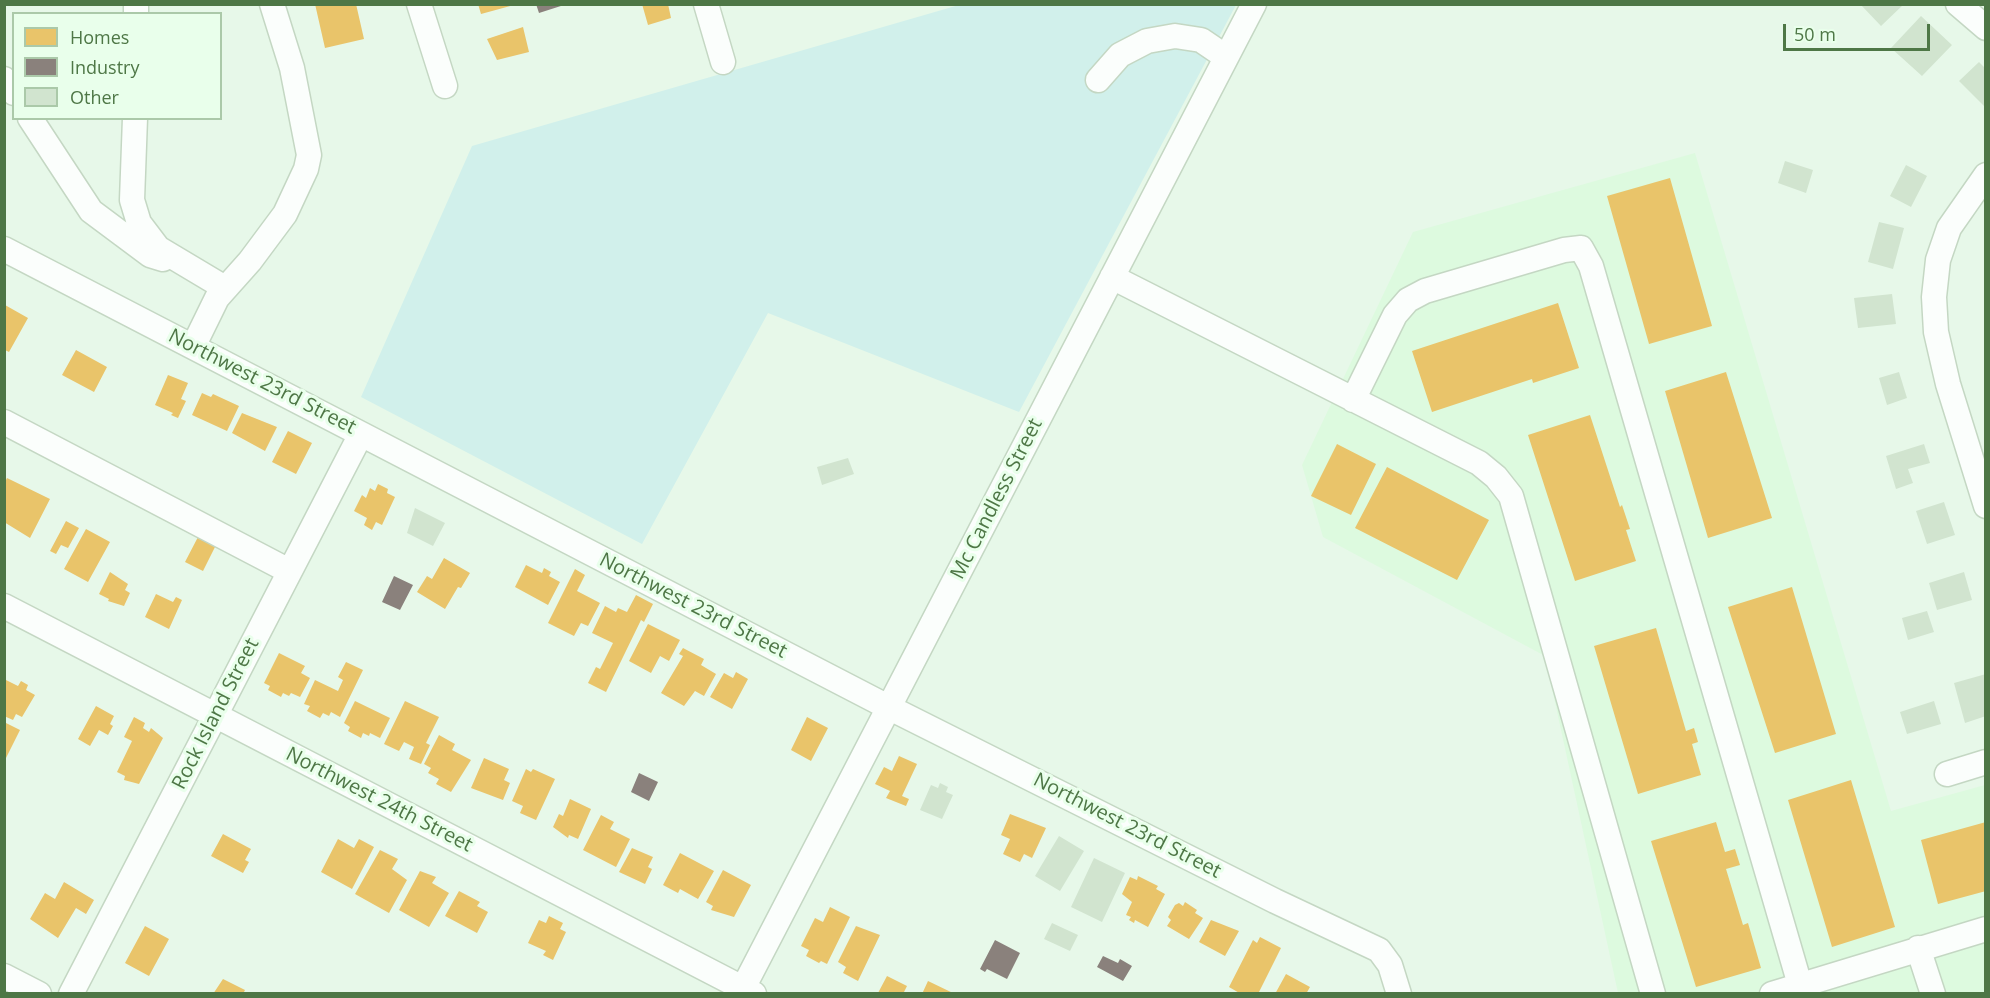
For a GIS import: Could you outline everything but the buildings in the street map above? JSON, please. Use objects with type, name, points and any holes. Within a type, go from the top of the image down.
[{"type":"street","points":[[193,347],[217,298],[285,214],[306,169],[309,155],[292,68],[273,4]]},
{"type":"street","points":[[419,4],[445,86]]},
{"type":"street","points":[[706,4],[723,62]]},
{"type":"street","name":"Mc Candless Street","points":[[746,991],[888,707],[1254,4]]},
{"type":"street","points":[[1958,4],[1986,28]]},
{"type":"street","points":[[1098,80],[1120,55],[1147,41],[1175,36],[1201,40],[1226,57]]},
{"type":"street","points":[[31,120],[91,211],[150,255],[178,262]]},
{"type":"street","points":[[135,120],[132,200],[139,223],[158,248],[225,288]]},
{"type":"street","points":[[1986,175],[1949,228],[1938,260],[1934,297],[1936,332],[1948,384],[1986,506]]},
{"type":"street","points":[[1343,394],[1395,315],[1408,300],[1425,291],[1563,250],[1581,248],[1591,266],[1800,985]]},
{"type":"street","name":"Northwest 23rd Street","points":[[4,249],[888,707],[1275,901],[1379,950],[1390,965],[1399,993]]},
{"type":"street","points":[[1112,277],[1479,464],[1496,477],[1511,496],[1653,993]]},
{"type":"street","points":[[4,422],[289,571]]},
{"type":"street","name":"Rock Island Street","points":[[71,993],[360,434]]},
{"type":"street","name":"Northwest 24th Street","points":[[4,606],[746,991]]},
{"type":"street","points":[[1947,774],[1986,762]]},
{"type":"street","points":[[1772,993],[1986,929]]},
{"type":"street","points":[[1918,948],[1933,993]]},
{"type":"street","points":[[4,975],[39,993]]},
{"type":"shaded area","points":[[959,5],[1236,5],[1019,412],[768,313],[642,544],[361,397],[472,146]]},
{"type":"shaded area","points":[[1695,153],[1891,811],[1985,785],[1985,993],[1618,993],[1545,656],[1323,537],[1302,465],[1413,232]]}]
